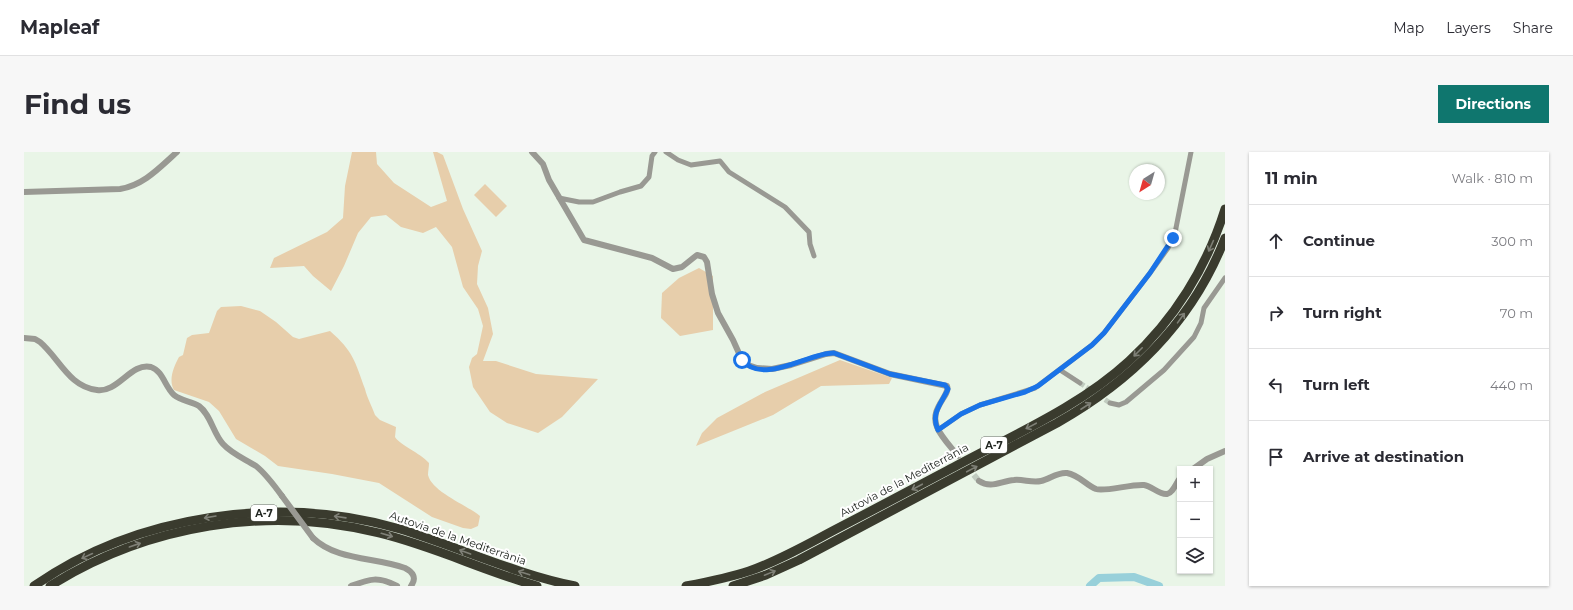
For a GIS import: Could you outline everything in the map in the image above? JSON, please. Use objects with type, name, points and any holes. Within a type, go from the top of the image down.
[{"type":"highway","name":"Autovia de la Mediterrània","points":[[686,586],[740,574],[795,551],[1051,416],[1097,387],[1112,376],[1138,352],[1155,334],[1177,306],[1208,254],[1225,209]]},
{"type":"highway","name":"Autovia de la Mediterrània","points":[[733,586],[766,575],[799,560],[1057,423],[1096,400],[1133,370],[1155,349],[1175,326],[1202,286],[1225,238]]},
{"type":"highway","name":"Autovia de la Mediterrània","points":[[34,586],[74,562],[103,548],[142,534],[188,521],[218,516],[256,513],[308,513],[374,523],[429,539],[543,579],[575,586]]},
{"type":"highway","name":"Autovia de la Mediterrània","points":[[50,586],[68,575],[130,546],[179,532],[242,522],[277,521],[318,522],[379,533],[415,543],[537,586]]},
{"type":"street","points":[[24,192],[120,189],[147,179],[177,152]]},
{"type":"street","points":[[532,152],[543,164],[558,198],[581,236],[586,241],[603,244],[652,258],[673,269],[682,267],[695,255],[704,257],[712,294],[719,317],[733,340],[742,360],[748,365],[757,368],[772,369],[834,353],[890,374],[945,385],[948,389],[937,407],[935,415],[936,422],[938,430],[958,456]]},
{"type":"street","points":[[558,198],[579,202],[593,202],[641,186],[649,178],[652,156],[655,152]]},
{"type":"street","points":[[666,152],[678,160],[692,165],[720,161],[729,172],[785,207],[809,232],[810,244],[814,256]]},
{"type":"street","points":[[938,430],[961,414],[980,405],[1031,390],[1038,386],[1092,345],[1104,333],[1171,243],[1175,233],[1191,152]]},
{"type":"street","points":[[1110,403],[1119,405],[1126,402],[1164,370],[1194,337],[1201,323],[1204,308],[1225,278]]},
{"type":"street","points":[[24,338],[35,339],[40,342],[71,377],[80,385],[93,390],[99,391],[109,388],[140,368],[153,368],[160,374],[172,393],[192,402],[202,409],[223,445],[264,473],[313,538],[326,548],[338,553],[405,568],[413,572],[414,583],[411,586]]},
{"type":"street","points":[[1060,370],[1080,383]]},
{"type":"street","points":[[1198,466],[1225,451]]},
{"type":"street","points":[[979,481],[984,484],[996,485],[1012,480],[1040,481],[1064,473],[1073,475],[1100,490],[1125,486],[1145,485],[1162,494],[1167,494],[1170,492],[1177,482]]},
{"type":"street","points":[[351,586],[377,579],[397,586]]},
{"type":"shaded area","points":[[352,152],[376,152],[377,164],[394,183],[431,207],[447,201],[433,152],[443,155],[463,209],[482,251],[478,266],[477,284],[488,308],[493,334],[483,361],[496,361],[536,374],[598,379],[562,417],[538,433],[507,423],[490,412],[473,387],[469,367],[472,358],[477,354],[483,326],[478,309],[463,287],[452,247],[436,227],[423,233],[401,227],[386,215],[371,217],[358,233],[344,266],[331,291],[313,276],[304,266],[270,268],[274,258],[327,232],[343,218],[345,186]]},
{"type":"shaded area","points":[[485,184],[507,206],[496,217],[474,195]]},
{"type":"shaded area","points":[[699,268],[713,276],[713,330],[680,336],[661,318],[662,293],[679,278]]},
{"type":"shaded area","points":[[241,306],[260,311],[276,322],[293,337],[299,339],[330,331],[338,338],[349,351],[356,364],[375,415],[380,420],[396,427],[395,437],[429,463],[428,475],[436,487],[480,516],[478,526],[471,529],[463,528],[432,517],[379,483],[278,466],[265,456],[236,439],[219,411],[209,402],[174,390],[172,386],[172,373],[179,357],[183,355],[187,338],[192,335],[209,333],[217,311],[221,307]]},
{"type":"shaded area","points":[[840,360],[892,378],[889,384],[821,386],[773,415],[696,446],[702,433],[717,418],[765,392]]},
{"type":"waterway","points":[[1090,586],[1099,578],[1134,577],[1159,586]]},
{"type":"tunnel","points":[[1080,383],[1110,403]]},
{"type":"tunnel","points":[[968,468],[979,481]]},
{"type":"route","points":[[742,360],[754,368],[768,369],[783,367],[834,353],[890,374],[945,385],[948,389],[939,403],[935,415],[938,430],[961,414],[980,405],[1031,390],[1092,345],[1104,333],[1150,273],[1168,248],[1173,238]]}]
